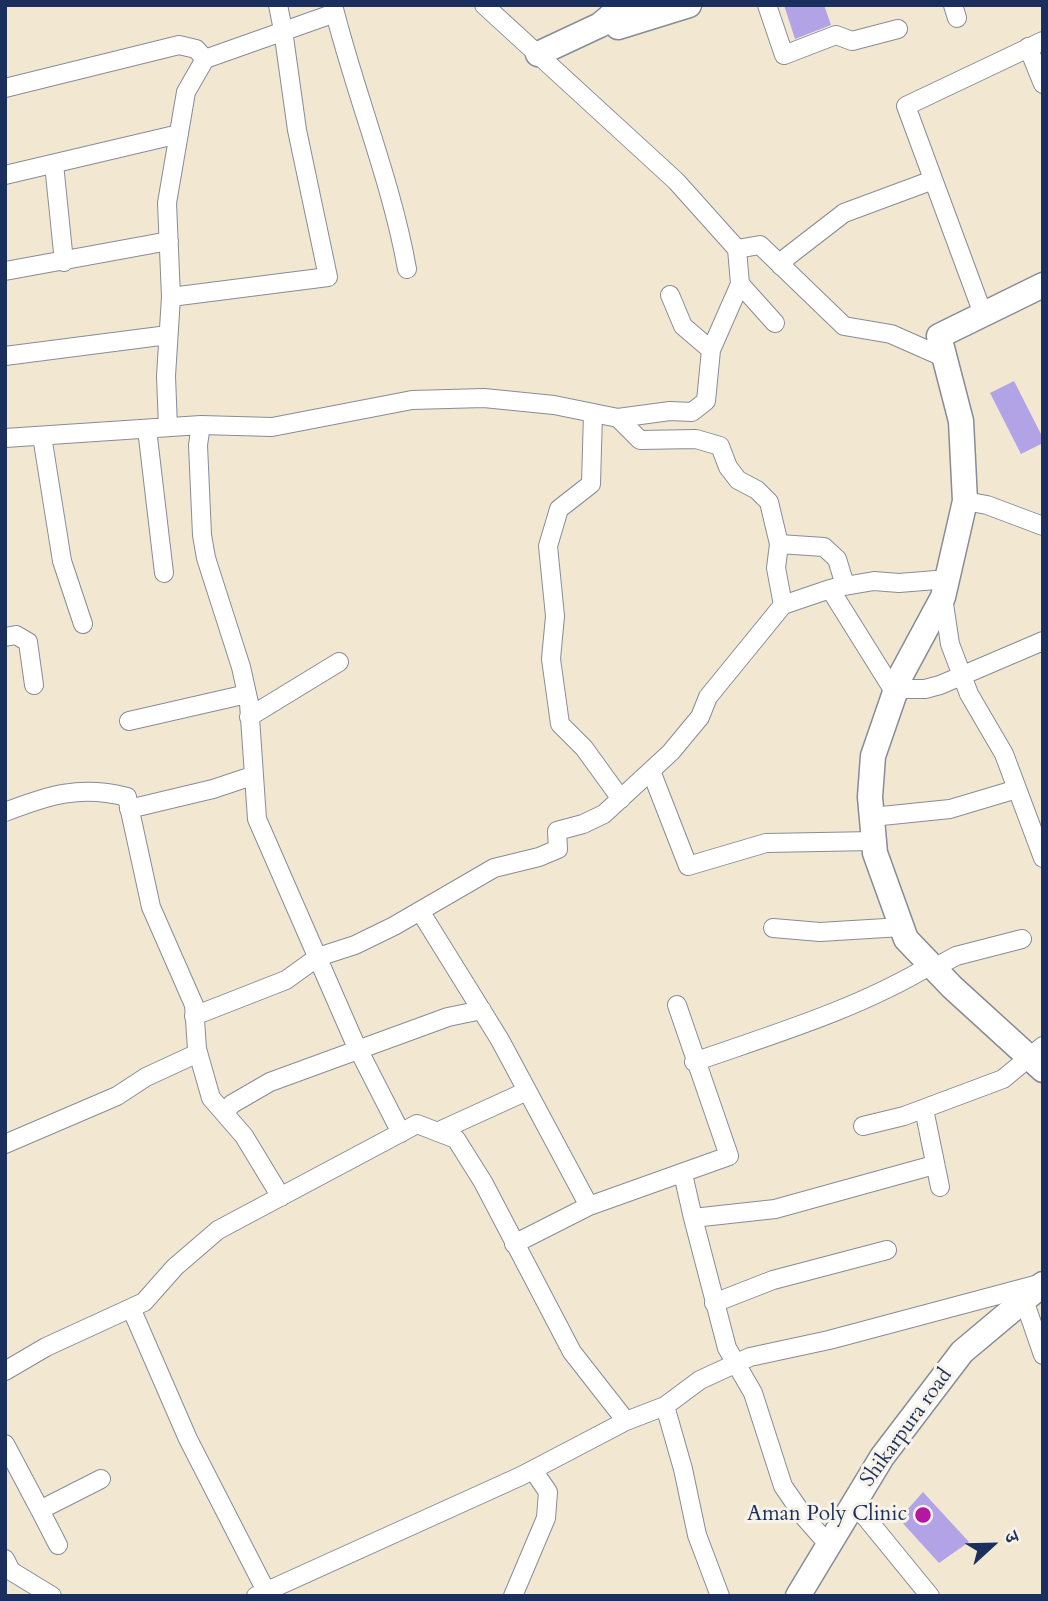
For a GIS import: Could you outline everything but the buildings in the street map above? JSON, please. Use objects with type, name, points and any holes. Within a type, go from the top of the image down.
[{"type":"street","points":[[171,297],[328,277],[297,130],[278,5]]},
{"type":"street","points":[[5,438],[201,425],[272,427],[412,400],[484,398],[554,405],[618,418],[670,411],[692,412],[706,401],[711,351],[740,284],[737,249],[676,181],[484,5]]},
{"type":"street","points":[[538,54],[600,25],[613,14],[637,5]]},
{"type":"street","points":[[600,25],[614,28],[689,5]]},
{"type":"street","points":[[767,5],[784,55],[836,35],[852,41],[898,29]]},
{"type":"street","points":[[168,427],[166,376],[171,297],[167,202],[186,92],[205,59],[334,9],[398,222],[407,269]]},
{"type":"street","points":[[983,314],[906,106],[1035,44],[1043,84]]},
{"type":"street","points":[[5,88],[179,45],[196,49],[205,59]]},
{"type":"street","points":[[5,175],[179,134]]},
{"type":"street","points":[[54,164],[64,262]]},
{"type":"street","points":[[781,266],[787,257],[844,213],[933,180]]},
{"type":"street","points":[[5,271],[169,241]]},
{"type":"street","points":[[737,249],[760,245],[844,326],[891,334],[943,356]]},
{"type":"street","points":[[740,284],[775,323]]},
{"type":"street","points":[[863,1126],[924,1109],[1003,1079],[1038,1058],[933,967],[906,939],[875,853],[870,797],[873,756],[896,691],[946,588],[965,501],[961,421],[939,336],[1043,285]]},
{"type":"street","points":[[670,295],[683,326],[711,351]]},
{"type":"street","points":[[5,356],[169,335]]},
{"type":"street","points":[[593,413],[591,484],[559,509],[548,546],[555,616],[551,659],[560,724],[584,748],[621,799]]},
{"type":"street","points":[[618,418],[640,440],[696,439],[720,446],[728,467],[738,480],[769,502],[779,544],[776,568],[783,605]]},
{"type":"street","points":[[201,425],[198,445],[206,558],[242,667],[247,694],[257,819],[358,1047],[401,1132]]},
{"type":"street","points":[[147,429],[164,573]]},
{"type":"street","points":[[42,436],[62,561],[83,624]]},
{"type":"street","points":[[965,501],[988,505],[1043,526]]},
{"type":"street","points":[[779,544],[824,547],[837,559],[837,587],[896,691]]},
{"type":"street","points":[[194,1016],[286,980],[318,957],[355,945],[494,868],[558,849],[557,831],[593,819],[621,799],[652,771],[700,717],[708,697],[783,605],[837,587],[874,581],[946,588]]},
{"type":"street","points":[[946,588],[950,644],[969,694],[1004,754],[1043,858]]},
{"type":"street","points":[[5,637],[16,635],[28,642],[34,685]]},
{"type":"street","points":[[896,691],[925,689],[1043,641]]},
{"type":"street","points":[[249,717],[339,662]]},
{"type":"street","points":[[129,721],[247,694]]},
{"type":"street","points":[[652,771],[688,866],[766,843],[873,829],[1017,789]]},
{"type":"street","points":[[129,809],[214,789],[252,776]]},
{"type":"street","points":[[5,812],[55,794],[98,789],[127,797],[151,908],[194,1005],[198,1053],[211,1098],[244,1136],[281,1197]]},
{"type":"street","points":[[420,911],[482,1010],[589,1206]]},
{"type":"street","points":[[773,928],[820,932],[902,927]]},
{"type":"street","points":[[694,1062],[831,1014],[956,956],[1001,953],[1022,939]]},
{"type":"street","points":[[514,1244],[589,1206],[729,1156],[694,1062],[677,1005]]},
{"type":"street","points":[[224,1113],[232,1104],[270,1082],[303,1072],[358,1047],[447,1017],[482,1010]]},
{"type":"street","points":[[5,1144],[117,1096],[146,1077],[198,1053]]},
{"type":"street","points":[[437,1132],[527,1091]]},
{"type":"street","points":[[924,1109],[933,1165],[940,1187]]},
{"type":"street","points":[[5,1371],[46,1347],[144,1302],[176,1267],[218,1230],[417,1124],[456,1139],[572,1352],[626,1421]]},
{"type":"street","points":[[693,1218],[775,1209],[933,1165]]},
{"type":"street","points":[[683,1174],[727,1348],[753,1393],[783,1486],[805,1518],[829,1545]]},
{"type":"street","points":[[714,1303],[772,1280],[887,1250]]},
{"type":"street","points":[[131,1308],[188,1439],[261,1594],[533,1470],[626,1421],[665,1406],[700,1380],[750,1357],[1037,1289],[1043,1355]]},
{"type":"street","name":"Shikarpura road","points":[[798,1596],[882,1457],[962,1352],[1037,1289]]},
{"type":"street","points":[[665,1406],[683,1469],[696,1535],[720,1596]]},
{"type":"street","points":[[5,1444],[58,1545]]},
{"type":"street","points":[[513,1596],[547,1518],[548,1492],[533,1470]]},
{"type":"street","points":[[40,1510],[101,1479]]},
{"type":"street","points":[[854,1503],[929,1596]]},
{"type":"street","points":[[5,1559],[11,1571],[52,1596]]},
{"type":"place","name":"Aman Poly Clinic","points":[[923,1515]]}]
